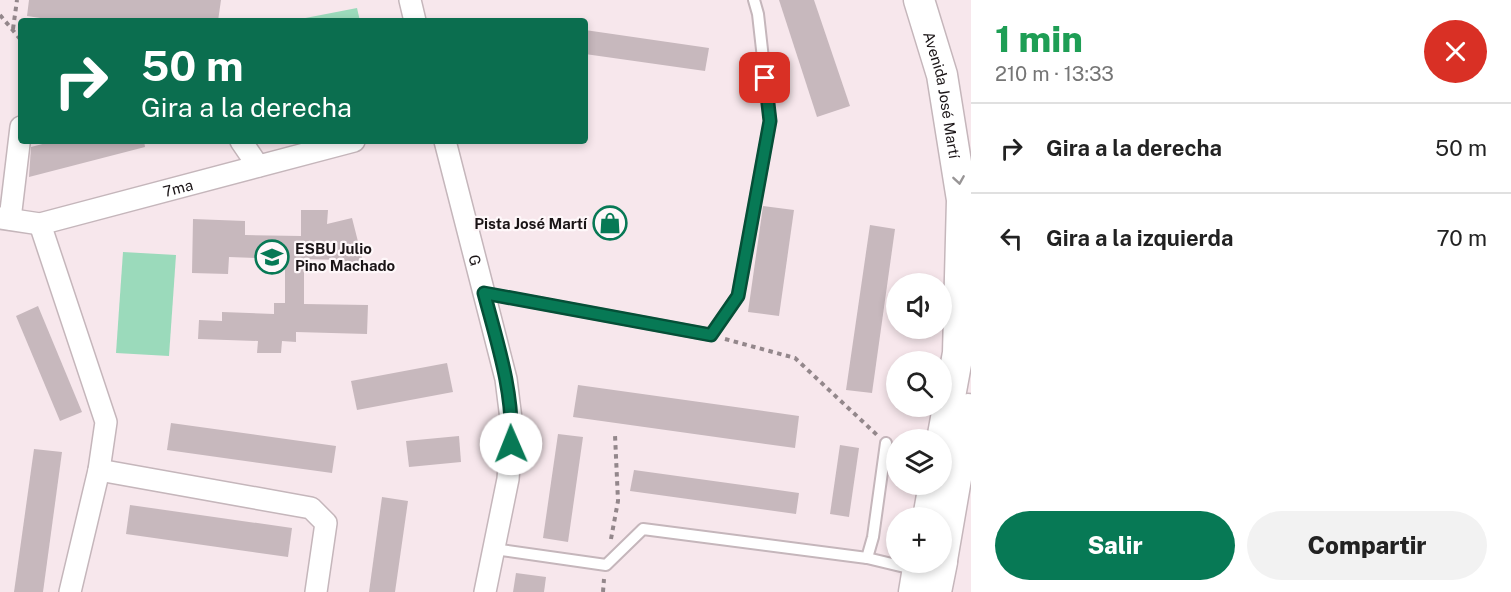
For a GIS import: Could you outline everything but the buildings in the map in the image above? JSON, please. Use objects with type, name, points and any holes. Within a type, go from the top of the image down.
[{"type":"main road","name":"Avenida José Martí","points":[[919,0],[942,75],[962,200],[958,353],[944,429]]},
{"type":"main road","name":"Avenida José Martí","points":[[935,0],[956,72],[971,156]]},
{"type":"main road","points":[[945,507],[971,391]]},
{"type":"street","points":[[410,0],[414,18]]},
{"type":"street","points":[[5,219],[18,143]]},
{"type":"street","points":[[243,144],[258,166]]},
{"type":"street","name":"7ma","points":[[5,219],[40,224],[342,144]]},
{"type":"street","name":"G","points":[[446,144],[506,379],[512,427],[508,479],[485,592]]},
{"type":"street","points":[[40,224],[106,422],[99,470],[70,592]]},
{"type":"street","points":[[99,470],[311,508],[326,523],[316,592]]},
{"type":"lane","points":[[484,293],[711,335],[738,296],[770,121],[758,14],[754,0]]},
{"type":"lane","points":[[867,558],[873,537],[886,443]]},
{"type":"lane","points":[[494,549],[606,565],[643,529],[867,558],[886,563]]},
{"type":"path","points":[[13,30],[17,0]]},
{"type":"path","points":[[0,15],[18,36]]},
{"type":"path","points":[[711,335],[795,358],[886,443]]},
{"type":"path","points":[[606,565],[618,501],[615,435]]},
{"type":"green space","points":[[357,8],[359,18],[305,18]]},
{"type":"green space","points":[[123,252],[176,255],[169,356],[116,353]]},
{"type":"place","name":"Pista José Martí","points":[[610,223]]},
{"type":"place","name":"ESBU Julio Pino Machado","points":[[272,257]]},
{"type":"route","points":[[511,444],[512,427],[506,379],[484,293],[711,335],[738,296],[770,121],[765,78]]}]
